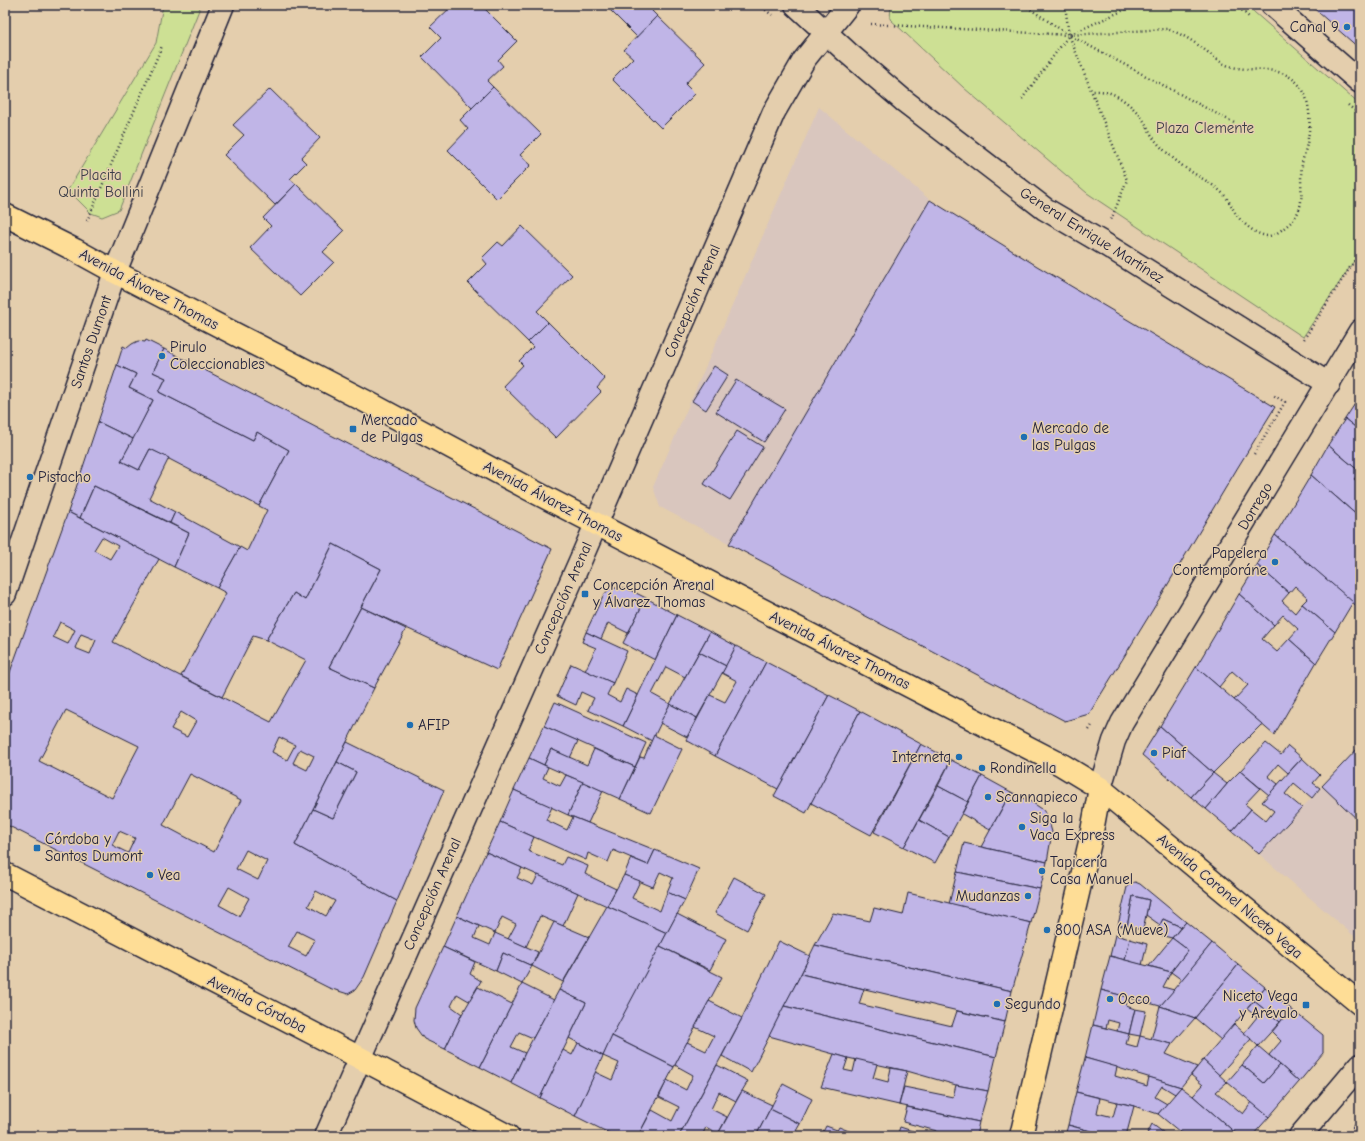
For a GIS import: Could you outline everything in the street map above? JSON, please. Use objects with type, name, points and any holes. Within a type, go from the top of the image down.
[{"type":"main road","name":"Avenida Álvarez Thomas","points":[[5,215],[374,406],[596,524],[1062,765],[1100,788]]},
{"type":"main road","name":"Avenida Coronel Niceto Vega","points":[[1100,788],[1360,1004]]},
{"type":"main road","points":[[1021,1136],[1090,842],[1100,788]]},
{"type":"main road","name":"Avenida Córdoba","points":[[5,874],[508,1136]]},
{"type":"street","name":"Santos Dumont","points":[[5,594],[115,272],[224,5]]},
{"type":"street","name":"General Enrique Martínez","points":[[796,5],[848,53],[903,100],[1038,204],[1329,384]]},
{"type":"street","name":"Concepción Arenal","points":[[326,1136],[596,524],[774,112],[804,60],[848,5]]},
{"type":"street","points":[[1272,5],[1360,82]]},
{"type":"street","name":"Dorrego","points":[[1100,788],[1114,741],[1122,723],[1360,331]]},
{"type":"street","points":[[1300,1136],[1360,1064]]},
{"type":"path","points":[[759,5],[772,16]]},
{"type":"path","points":[[1024,5],[1069,35],[1236,124]]},
{"type":"path","points":[[1065,5],[1069,35],[1128,180],[1103,243]]},
{"type":"path","points":[[1022,99],[1069,35],[1135,5]]},
{"type":"path","points":[[871,24],[1069,35],[1167,29],[1178,32],[1219,62],[1229,66],[1275,71],[1285,74],[1300,86],[1305,94],[1309,126],[1308,139],[1302,165],[1301,177],[1303,196],[1301,206],[1291,222],[1275,234],[1268,236],[1257,233],[1241,221],[1225,196],[1167,153],[1155,140],[1136,110],[1113,94],[1092,91]]},
{"type":"path","points":[[88,221],[162,46]]},
{"type":"path","points":[[1300,346],[1360,252]]},
{"type":"shaded area","name":"Mercado de las Pulgas","points":[[819,107],[930,200],[1037,266],[1275,407],[1089,714],[1065,721],[660,507],[653,487]]},
{"type":"shaded area","points":[[1360,746],[1360,941],[1259,854]]},
{"type":"green space","name":"Placita Quinta Bollini","points":[[163,5],[201,5],[119,210],[102,217],[91,213],[68,190],[156,43]]},
{"type":"green space","name":"Plaza Clemente","points":[[891,5],[1246,5],[1360,105],[1360,252],[1303,337],[1087,193],[964,88],[890,19]]},
{"type":"building","points":[[453,5],[481,5],[517,41],[498,60],[503,66],[487,81],[493,87],[472,108],[422,57],[441,38],[430,27]]},
{"type":"building","points":[[605,5],[657,5],[652,11],[657,16],[637,37]]},
{"type":"building","name":"Canal 9","points":[[1310,5],[1360,5],[1360,49]]},
{"type":"building","points":[[657,16],[705,63],[685,84],[695,94],[661,128],[612,79],[633,58],[624,50]]},
{"type":"building","points":[[493,87],[541,134],[520,155],[531,165],[497,199],[448,150],[468,129],[460,120]]},
{"type":"building","points":[[270,89],[320,138],[301,158],[306,163],[290,179],[296,184],[275,205],[224,155],[244,135],[233,125]]},
{"type":"building","points":[[296,184],[344,231],[323,252],[334,262],[300,296],[250,248],[271,226],[263,218]]},
{"type":"building","name":"Mercado de las Pulgas","points":[[930,200],[1037,266],[1275,407],[1089,714],[1065,721],[729,544]]},
{"type":"building","points":[[522,226],[572,275],[537,311],[548,322],[528,342],[468,283],[487,264],[482,258],[498,242],[503,246]]},
{"type":"building","points":[[548,322],[605,379],[597,388],[601,392],[556,438],[503,386],[523,365],[519,361],[533,347],[528,342]]},
{"type":"building","points":[[146,340],[164,349],[153,372],[166,378],[159,392],[253,440],[257,432],[289,450],[259,506],[150,449],[139,470],[121,461],[153,400],[129,388],[136,374],[117,365],[123,346],[127,348],[138,341],[145,342]]},
{"type":"building","points":[[164,349],[552,549],[497,670],[361,607],[381,569],[333,544],[305,600],[294,593],[266,640],[253,636],[222,697],[181,676],[226,593],[217,588],[240,547],[247,551],[267,510],[259,506],[289,450],[257,432],[253,440],[159,392],[166,378],[153,372]]},
{"type":"building","points":[[117,365],[136,374],[129,388],[153,400],[133,439],[98,422]]},
{"type":"building","points":[[714,366],[728,375],[706,410],[692,401]]},
{"type":"building","points":[[736,380],[785,409],[764,442],[716,412]]},
{"type":"building","points":[[1360,396],[1360,431],[1345,419]]},
{"type":"building","points":[[1345,419],[1360,431],[1360,472],[1328,445]]},
{"type":"building","points":[[98,422],[133,439],[121,461],[139,470],[150,449],[169,458],[149,498],[175,512],[170,523],[94,486],[80,518],[68,512]]},
{"type":"building","points":[[737,431],[763,447],[730,500],[704,484]]},
{"type":"building","points":[[1328,445],[1360,472],[1354,479],[1360,484],[1360,518],[1311,475]]},
{"type":"building","points":[[1311,475],[1360,518],[1360,609],[1275,535]]},
{"type":"building","points":[[94,486],[189,533],[174,567],[80,518]]},
{"type":"building","points":[[68,512],[159,559],[113,642],[271,722],[306,660],[266,640],[294,593],[305,600],[333,544],[381,569],[329,667],[374,688],[295,845],[397,901],[364,977],[355,990],[348,994],[329,988],[5,824],[5,686]],"holes":[[[102,537],[118,546],[110,559],[94,550]],[[60,622],[75,630],[68,644],[53,637]],[[81,634],[96,640],[90,654],[75,648]],[[66,710],[139,746],[112,798],[39,761]],[[181,712],[196,721],[187,737],[171,729]],[[279,737],[295,745],[287,760],[272,752]],[[300,749],[314,756],[307,770],[293,763]],[[190,774],[241,800],[214,852],[163,825]],[[119,831],[135,838],[128,853],[112,845]],[[246,850],[267,861],[258,880],[236,869]],[[229,887],[249,898],[239,916],[219,905]],[[316,891],[335,901],[326,916],[308,906]],[[297,931],[315,940],[306,956],[288,947]]]},
{"type":"building","points":[[175,512],[240,547],[217,588],[174,567],[189,533],[170,523]]},
{"type":"building","points":[[1275,535],[1353,602],[1335,632],[1302,604],[1308,598],[1295,586],[1289,593],[1257,565]]},
{"type":"building","points":[[1257,565],[1289,593],[1282,601],[1295,613],[1302,604],[1335,632],[1316,663],[1289,639],[1298,629],[1283,615],[1274,625],[1239,594]]},
{"type":"building","points":[[626,588],[646,598],[628,633],[608,623],[601,639],[586,632],[603,596],[609,589]]},
{"type":"building","points":[[1239,594],[1274,625],[1262,639],[1277,652],[1289,639],[1316,663],[1274,735],[1234,700],[1248,685],[1232,671],[1219,687],[1196,667]]},
{"type":"building","points":[[646,598],[677,615],[655,660],[623,643]]},
{"type":"building","points":[[361,607],[406,629],[374,688],[329,667]]},
{"type":"building","points":[[677,615],[710,632],[685,677],[666,667],[652,694],[670,704],[652,741],[623,726]]},
{"type":"building","points":[[586,632],[627,651],[613,683],[585,671],[596,648],[582,642]]},
{"type":"building","points":[[710,632],[736,646],[726,666],[699,652]]},
{"type":"building","points":[[736,646],[766,662],[715,756],[686,740],[710,695],[725,702],[737,681],[722,673]]},
{"type":"building","points":[[699,652],[726,666],[697,718],[670,704]]},
{"type":"building","points":[[766,662],[829,695],[778,789],[715,756]]},
{"type":"building","points":[[571,664],[613,683],[607,695],[620,702],[626,689],[638,695],[623,726],[588,710],[594,698],[581,692],[576,705],[557,696]]},
{"type":"building","points":[[1196,667],[1262,724],[1213,773],[1160,726]]},
{"type":"building","points":[[829,695],[860,711],[806,813],[774,796]]},
{"type":"building","points":[[555,702],[646,743],[635,767],[544,726]]},
{"type":"building","points":[[670,704],[697,718],[687,737],[660,723]]},
{"type":"building","points":[[860,711],[921,744],[871,835],[811,803]]},
{"type":"building","points":[[544,726],[578,741],[570,758],[551,749],[544,765],[529,758]]},
{"type":"building","points":[[1160,726],[1213,773],[1191,797],[1142,755]]},
{"type":"building","points":[[654,735],[682,749],[651,813],[620,799],[640,757],[644,758]]},
{"type":"building","points":[[347,742],[444,790],[397,901],[295,845],[313,809],[333,818],[356,772],[337,762]]},
{"type":"building","points":[[1266,743],[1281,755],[1288,746],[1302,758],[1288,773],[1278,764],[1268,776],[1278,784],[1269,795],[1240,771]]},
{"type":"building","points":[[921,744],[951,760],[904,847],[874,832]]},
{"type":"building","points":[[1360,746],[1360,822],[1322,786]]},
{"type":"building","points":[[551,749],[587,765],[594,749],[635,767],[620,799],[544,765]]},
{"type":"building","points":[[529,758],[548,767],[543,778],[560,786],[566,775],[583,782],[568,815],[514,790]]},
{"type":"building","points":[[1302,758],[1320,775],[1313,783],[1320,788],[1312,798],[1294,783],[1285,794],[1302,808],[1259,854],[1232,831],[1251,809],[1266,821],[1274,811],[1262,802]]},
{"type":"building","points":[[951,760],[982,776],[968,802],[938,786]]},
{"type":"building","points":[[337,762],[356,772],[333,818],[313,809]]},
{"type":"building","points":[[1240,771],[1260,788],[1245,804],[1251,809],[1232,831],[1206,809]]},
{"type":"building","points":[[1213,773],[1227,784],[1206,809],[1191,797]]},
{"type":"building","points":[[982,776],[1011,792],[990,830],[962,814]]},
{"type":"building","points":[[583,782],[603,791],[588,823],[568,815]]},
{"type":"building","points":[[938,786],[968,802],[949,837],[919,820]]},
{"type":"building","points":[[514,790],[552,807],[546,820],[567,830],[573,817],[655,850],[648,865],[613,850],[608,862],[588,853],[586,860],[500,822]]},
{"type":"building","name":"Siga la Vaca Express","points":[[1011,792],[1033,803],[1042,809],[1047,815],[1052,832],[1047,862],[981,847]]},
{"type":"building","points":[[919,820],[949,837],[935,863],[904,847]]},
{"type":"building","points":[[500,822],[534,837],[528,851],[562,865],[566,857],[588,866],[585,874],[616,889],[607,906],[486,852]]},
{"type":"building","points":[[964,843],[1047,862],[1040,889],[957,872]]},
{"type":"building","points":[[655,850],[699,869],[685,900],[667,892],[673,878],[660,872],[653,887],[624,875],[631,858],[648,865]]},
{"type":"building","points":[[486,852],[522,868],[517,878],[533,885],[538,875],[578,893],[563,926],[540,916],[526,947],[508,939],[516,924],[502,917],[495,933],[457,916]]},
{"type":"building","points":[[957,872],[1040,889],[1031,923],[949,904]]},
{"type":"building","points":[[624,875],[640,881],[632,898],[660,911],[667,892],[685,900],[667,933],[607,906]]},
{"type":"building","points":[[734,877],[766,894],[747,930],[715,913]]},
{"type":"building","points":[[1135,882],[1140,884],[1186,922],[1181,927],[1163,919],[1160,925],[1146,915],[1149,900],[1133,896],[1127,927],[1118,925],[1127,887],[1130,883]]},
{"type":"building","points":[[908,893],[1031,923],[1012,991],[815,945],[833,913],[870,921],[874,908],[903,915]]},
{"type":"building","points":[[1133,896],[1149,900],[1143,930],[1127,927]]},
{"type":"building","points":[[607,906],[667,933],[603,1056],[569,1038],[586,1003],[559,990]]},
{"type":"building","points":[[677,914],[726,939],[710,970],[660,946]]},
{"type":"building","points":[[457,916],[479,926],[474,938],[490,945],[495,933],[538,952],[532,966],[503,953],[496,971],[443,947]]},
{"type":"building","points":[[1163,919],[1181,927],[1172,938],[1155,934]]},
{"type":"building","points":[[554,922],[589,937],[563,982],[532,966]]},
{"type":"building","points":[[1186,922],[1212,943],[1182,980],[1171,972],[1188,950],[1172,938]]},
{"type":"building","points":[[1115,935],[1130,939],[1125,960],[1110,956]]},
{"type":"building","points":[[1172,938],[1188,950],[1171,972],[1149,966]]},
{"type":"building","points":[[1130,939],[1147,944],[1142,965],[1125,960]]},
{"type":"building","points":[[779,941],[810,956],[751,1072],[722,1056]]},
{"type":"building","points":[[1212,943],[1238,965],[1195,1018],[1160,1006]]},
{"type":"building","points":[[815,945],[1012,991],[1005,1022],[801,974]]},
{"type":"building","points":[[660,946],[722,977],[674,1067],[612,1036]]},
{"type":"building","points":[[443,947],[475,962],[470,974],[481,981],[469,1001],[457,994],[451,1006],[462,1014],[445,1049],[424,1039],[416,1028],[414,1020],[415,1008]]},
{"type":"building","points":[[503,953],[532,966],[522,984],[496,971]]},
{"type":"building","points":[[1110,956],[1171,972],[1163,987],[1174,990],[1160,1006],[1101,990]]},
{"type":"building","points":[[1238,965],[1265,987],[1221,1040],[1195,1018]]},
{"type":"building","points":[[801,974],[864,989],[859,1004],[952,1026],[957,1011],[1005,1022],[996,1057],[784,1006]]},
{"type":"building","points":[[522,984],[554,1000],[533,1038],[519,1032],[511,1047],[525,1053],[511,1083],[480,1067]]},
{"type":"building","points":[[478,987],[512,1004],[480,1067],[445,1049],[462,1014]]},
{"type":"building","points":[[1265,987],[1291,1009],[1280,1022],[1254,1001]]},
{"type":"building","points":[[559,990],[586,1003],[540,1098],[511,1083],[525,1053]]},
{"type":"building","points":[[1101,990],[1128,997],[1126,1006],[1135,1009],[1129,1034],[1117,1031],[1119,1023],[1108,1020],[1106,1028],[1093,1025]]},
{"type":"building","points":[[709,1001],[742,1018],[679,1136],[638,1136],[652,1110],[672,1121],[679,1107],[659,1097],[667,1080],[686,1090],[693,1075],[675,1065],[687,1042],[706,1051],[714,1036],[695,1027]]},
{"type":"building","points":[[1254,1001],[1280,1022],[1258,1046],[1244,1033],[1257,1017],[1247,1009]]},
{"type":"building","points":[[784,1006],[996,1057],[988,1091],[956,1085],[907,1071],[848,1058],[769,1036]]},
{"type":"building","points":[[1160,1006],[1195,1018],[1172,1044],[1151,1040]]},
{"type":"building","points":[[1135,1009],[1146,1011],[1140,1036],[1129,1034]]},
{"type":"building","points":[[1291,1009],[1323,1035],[1323,1053],[1299,1082],[1269,1055],[1281,1041],[1272,1032]]},
{"type":"building","points":[[1234,1024],[1251,1039],[1219,1075],[1203,1060]]},
{"type":"building","points":[[1093,1025],[1129,1034],[1126,1044],[1137,1047],[1140,1036],[1172,1044],[1166,1054],[1197,1067],[1181,1087],[1085,1058]]},
{"type":"building","points":[[612,1036],[674,1067],[638,1136],[615,1136],[575,1116],[595,1072],[612,1080],[619,1063],[603,1056]]},
{"type":"building","points":[[578,1043],[603,1056],[575,1116],[540,1098],[563,1050],[572,1055]]},
{"type":"building","points":[[1258,1046],[1280,1065],[1264,1083],[1242,1065]]},
{"type":"building","points":[[834,1054],[848,1058],[844,1070],[853,1072],[856,1059],[877,1064],[873,1078],[888,1082],[891,1068],[907,1071],[899,1105],[821,1087]]},
{"type":"building","points":[[1085,1058],[1117,1067],[1115,1076],[1147,1086],[1149,1077],[1181,1087],[1175,1094],[1162,1086],[1155,1097],[1167,1104],[1158,1114],[1134,1106],[1076,1092]]},
{"type":"building","points":[[1203,1060],[1227,1082],[1216,1092],[1243,1114],[1252,1102],[1269,1117],[1252,1136],[1239,1136],[1193,1096],[1203,1085],[1191,1075]]},
{"type":"building","points":[[717,1065],[748,1081],[736,1101],[719,1092],[711,1109],[727,1117],[718,1134],[706,1127],[702,1136],[679,1136]]},
{"type":"building","points":[[1242,1065],[1264,1083],[1280,1065],[1299,1082],[1269,1117],[1227,1082]]},
{"type":"building","points":[[783,1084],[812,1099],[800,1124],[770,1109]]},
{"type":"building","points":[[956,1085],[988,1091],[979,1122],[899,1105],[904,1087],[953,1097]]},
{"type":"building","points":[[1181,1087],[1239,1136],[1185,1136],[1158,1114]]},
{"type":"building","points":[[742,1091],[772,1105],[756,1136],[717,1136]]},
{"type":"building","points":[[1076,1092],[1100,1098],[1097,1113],[1113,1117],[1117,1102],[1134,1106],[1126,1136],[1110,1136],[1068,1125]]},
{"type":"building","points":[[907,1107],[979,1122],[976,1136],[935,1136],[937,1131],[903,1122]]},
{"type":"building","points":[[770,1109],[800,1124],[793,1136],[756,1136]]},
{"type":"building","points":[[1360,1119],[1360,1135],[1352,1128]]},
{"type":"building","points":[[1152,1124],[1168,1136],[1146,1136]]},
{"type":"building","points":[[1068,1125],[1101,1134],[1101,1136],[1065,1136]]},
{"type":"building","points":[[826,1126],[837,1130],[834,1136],[821,1136]]},
{"type":"building","points":[[839,1127],[856,1134],[855,1136],[834,1136]]},
{"type":"building","points":[[900,1127],[928,1136],[897,1136]]},
{"type":"place","name":"Canal 9","points":[[1347,27]]},
{"type":"place","name":"Pirulo Coleccionables","points":[[162,356]]},
{"type":"place","name":"Mercado de Pulgas","points":[[353,429]]},
{"type":"place","name":"Mercado de las Pulgas","points":[[1024,437]]},
{"type":"place","name":"Pistacho","points":[[30,477]]},
{"type":"place","name":"Papelera Contemporáne","points":[[1275,562]]},
{"type":"place","name":"Concepción Arenal y Álvarez Thomas","points":[[585,594]]},
{"type":"place","name":"AFIP","points":[[410,725]]},
{"type":"place","name":"Piaf","points":[[1154,753]]},
{"type":"place","name":"Internetq","points":[[959,757]]},
{"type":"place","name":"Rondinella","points":[[982,768]]},
{"type":"place","name":"Scannapieco","points":[[988,797]]},
{"type":"place","name":"Siga la Vaca Express","points":[[1022,827]]},
{"type":"place","name":"Córdoba y Santos Dumont","points":[[37,848]]},
{"type":"place","name":"Tapicería Casa Manuel","points":[[1042,871]]},
{"type":"place","name":"Vea","points":[[150,875]]},
{"type":"place","name":"Mudanzas","points":[[1028,896]]},
{"type":"place","name":"800 ASA (Mueve)","points":[[1047,930]]},
{"type":"place","name":"Occo","points":[[1110,999]]},
{"type":"place","name":"Segundo","points":[[997,1004]]},
{"type":"place","name":"Niceto Vega y Arévalo","points":[[1306,1005]]}]
